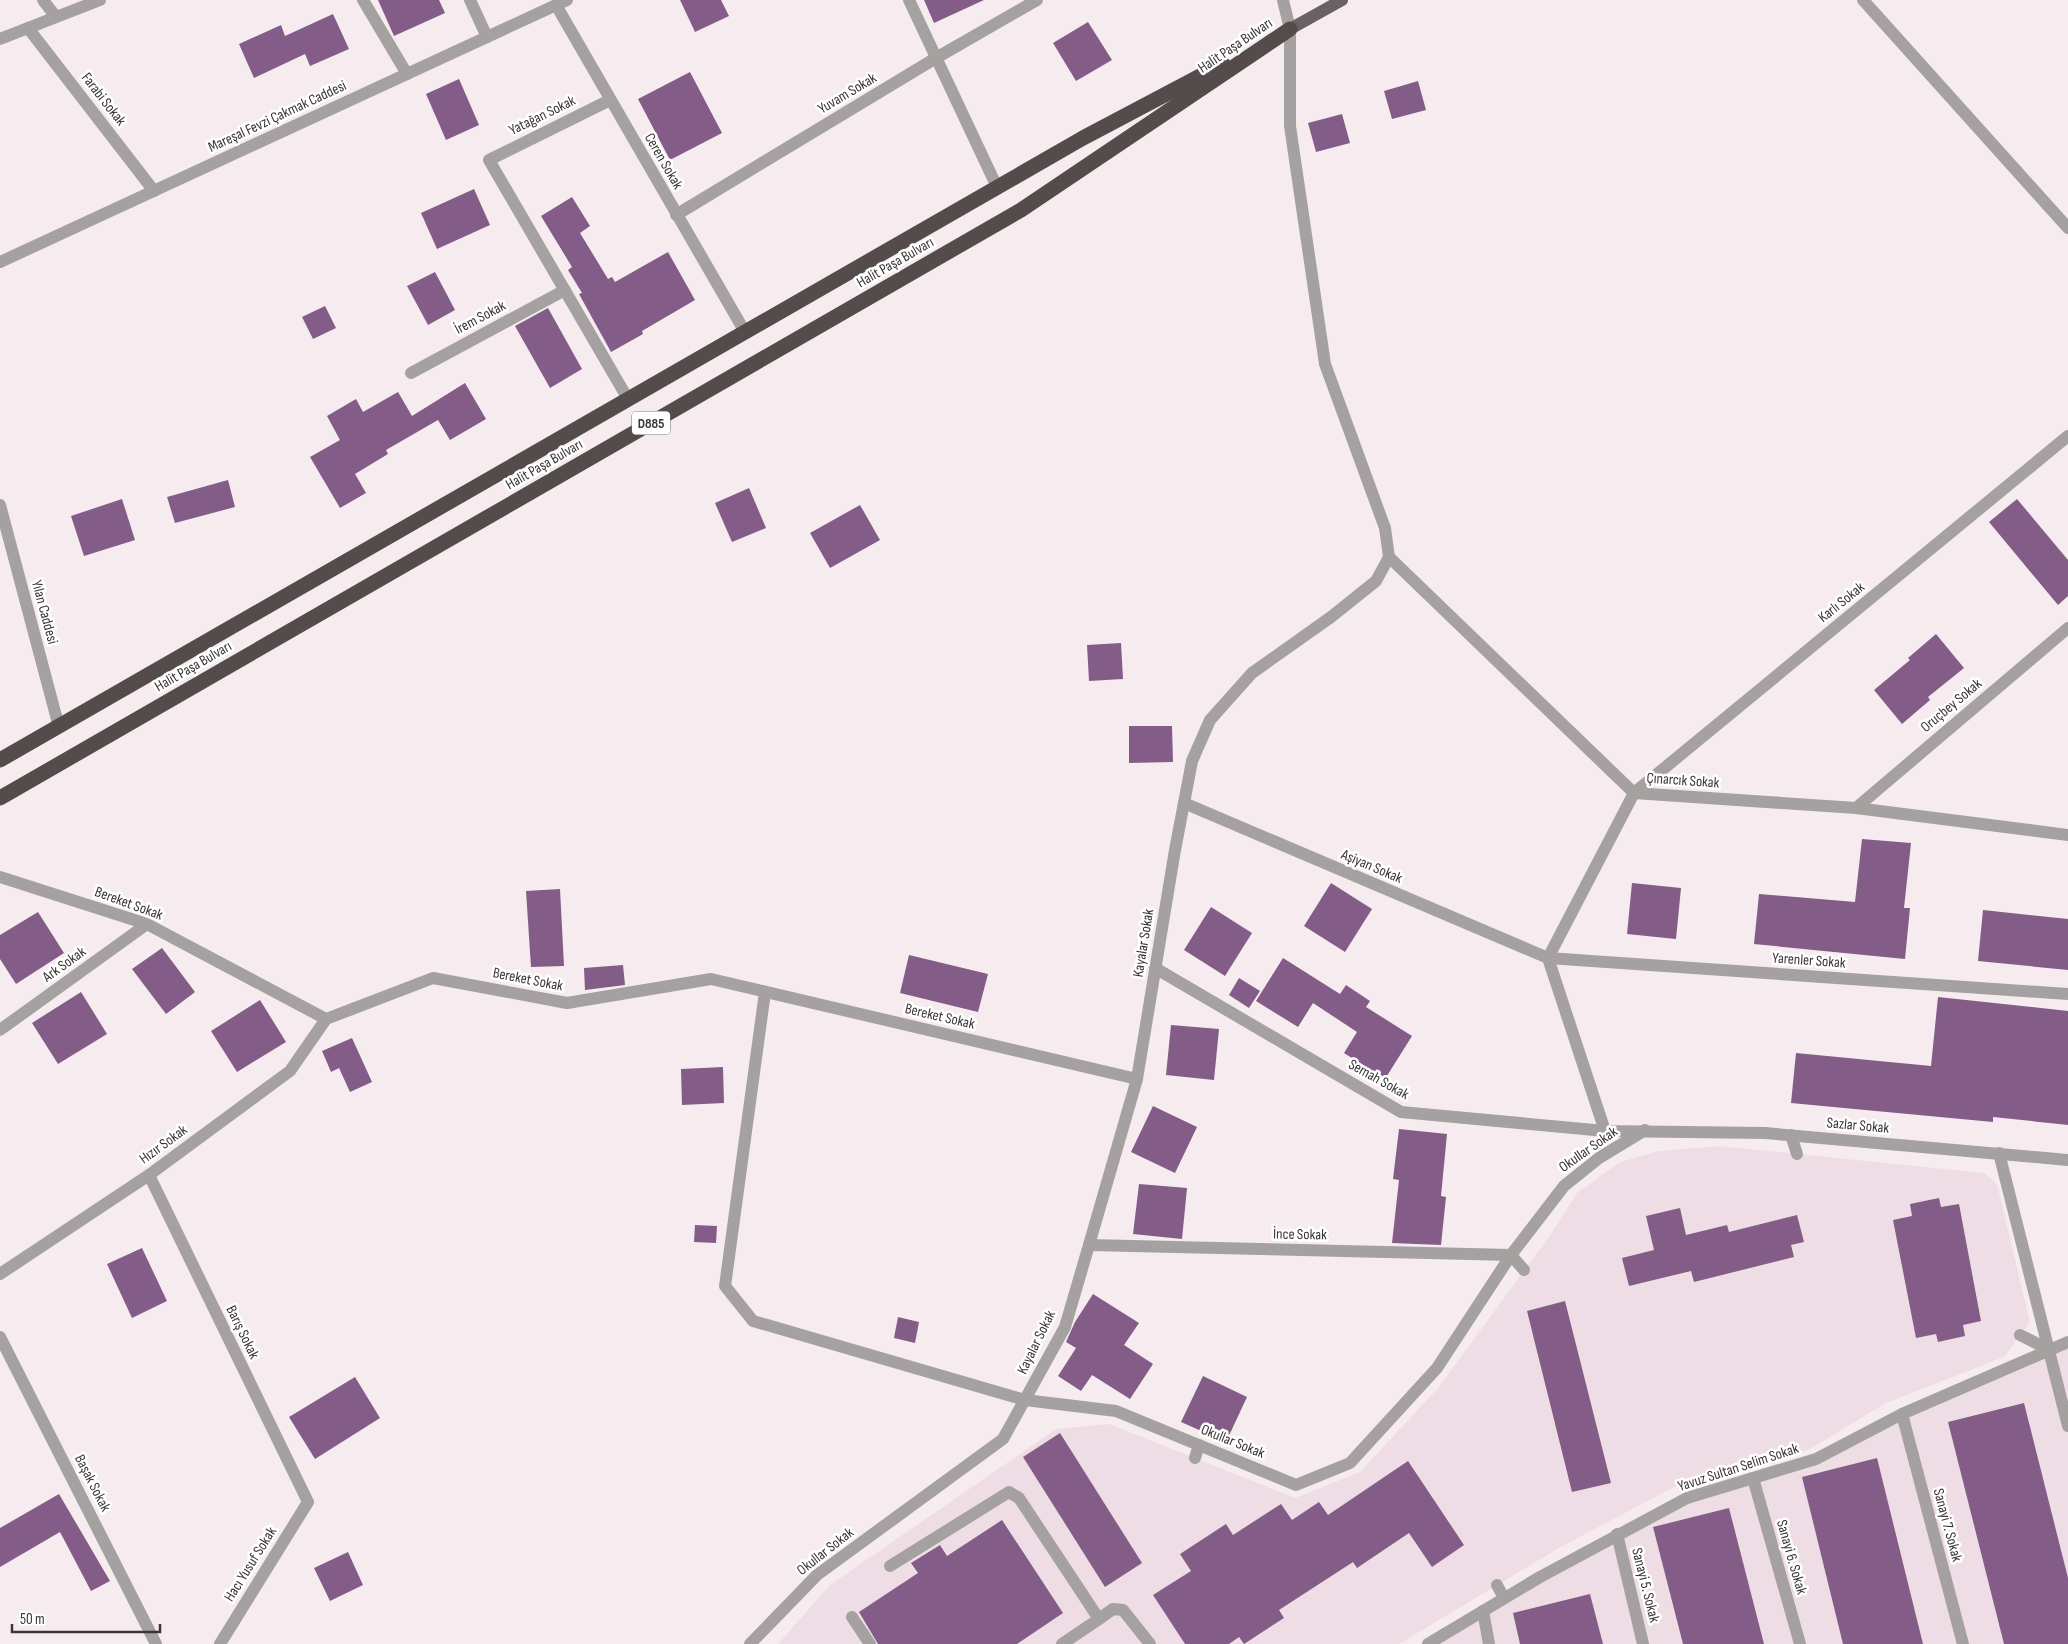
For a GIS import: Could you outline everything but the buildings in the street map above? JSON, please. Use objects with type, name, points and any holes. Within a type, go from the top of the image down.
[{"type":"highway","name":"Halit Paşa Bulvarı","points":[[0,760],[1083,138],[1290,29]]},
{"type":"highway","name":"Halit Paşa Bulvarı","points":[[0,798],[1021,210],[1290,29]]},
{"type":"main road","name":"D885","points":[[1290,29],[1342,0]]},
{"type":"street","points":[[43,0],[56,17]]},
{"type":"street","points":[[0,39],[100,0]]},
{"type":"street","points":[[363,0],[407,74]]},
{"type":"street","points":[[470,0],[487,37]]},
{"type":"street","points":[[909,0],[997,187]]},
{"type":"street","name":"Yuvam Sokak","points":[[676,215],[936,58],[1037,0]]},
{"type":"street","points":[[1283,0],[1290,29],[1290,126],[1325,364],[1386,528],[1390,557]]},
{"type":"street","points":[[1863,0],[2068,228]]},
{"type":"street","name":"Mareşal Fevzi Çakmak Caddesi","points":[[0,262],[562,3]]},
{"type":"street","name":"Ceren Sokak","points":[[562,3],[610,100],[745,332]]},
{"type":"street","name":"Farabi Sokak","points":[[28,28],[154,191]]},
{"type":"street","name":"Yatağan Sokak","points":[[565,290],[489,160],[610,100]]},
{"type":"street","points":[[565,290],[628,399]]},
{"type":"street","name":"İrem Sokak","points":[[411,373],[565,290]]},
{"type":"street","name":"Karlı Sokak","points":[[1634,793],[2068,436]]},
{"type":"street","name":"Yılan Caddesi","points":[[0,505],[59,727]]},
{"type":"street","name":"Çınarcık Sokak","points":[[1390,557],[1634,793],[1856,808],[2068,835]]},
{"type":"street","name":"Kayalar Sokak","points":[[1025,1400],[1065,1328],[1136,1079],[1192,761],[1210,720],[1252,673],[1331,617],[1376,581],[1390,557]]},
{"type":"street","name":"Oruçbey Sokak","points":[[1856,808],[2068,628]]},
{"type":"street","points":[[1605,1131],[1548,958],[1634,793]]},
{"type":"street","name":"Aşiyan Sokak","points":[[1184,803],[1548,958]]},
{"type":"street","name":"Bereket Sokak","points":[[0,877],[147,924],[326,1019],[433,978],[567,1003],[711,979],[1136,1079]]},
{"type":"street","name":"Ark Sokak","points":[[0,1030],[147,924]]},
{"type":"street","name":"Yarenler Sokak","points":[[1548,958],[2068,994]]},
{"type":"street","name":"Semah Sokak","points":[[1155,968],[1401,1112],[1605,1131],[1645,1130]]},
{"type":"street","points":[[765,992],[725,1286],[753,1321],[1025,1400]]},
{"type":"street","name":"Hızır Sokak","points":[[0,1274],[149,1175],[290,1071],[326,1019]]},
{"type":"street","name":"Okullar Sokak","points":[[750,1644],[817,1574],[1003,1439],[1025,1400],[1116,1410],[1296,1485],[1350,1463],[1436,1368],[1511,1255],[1564,1186],[1599,1158],[1645,1130]]},
{"type":"street","name":"Sazlar Sokak","points":[[1645,1130],[1791,1135],[2068,1160]]},
{"type":"street","points":[[1791,1135],[1797,1154]]},
{"type":"street","points":[[1999,1154],[2068,1426]]},
{"type":"street","name":"Barış Sokak","points":[[149,1175],[308,1502]]},
{"type":"street","name":"İnce Sokak","points":[[1089,1246],[1511,1255]]},
{"type":"street","points":[[1511,1255],[1524,1270]]},
{"type":"street","points":[[2020,1335],[2050,1350]]},
{"type":"street","name":"Başak Sokak","points":[[0,1337],[156,1644]]},
{"type":"street","name":"Yavuz Sultan Selim Sokak","points":[[1428,1644],[1504,1598],[1617,1534],[1687,1498],[1816,1459],[1902,1414],[2068,1342]]},
{"type":"street","name":"Sanayi 7. Sokak","points":[[1902,1414],[1963,1644]]},
{"type":"street","points":[[1195,1458],[1199,1445]]},
{"type":"street","name":"Sanayi 6. Sokak","points":[[1753,1478],[1800,1644]]},
{"type":"street","points":[[890,1566],[1009,1492],[1018,1498],[1099,1619]]},
{"type":"street","name":"Hacı Yusuf Sokak","points":[[220,1644],[308,1502]]},
{"type":"street","name":"Sanayi 5. Sokak","points":[[1617,1534],[1643,1644]]},
{"type":"street","points":[[1497,1585],[1504,1598]]},
{"type":"street","points":[[1062,1644],[1113,1609],[1123,1610],[1150,1644]]},
{"type":"street","points":[[1483,1611],[1489,1644]]},
{"type":"street","points":[[852,1617],[870,1644]]},
{"type":"shaded area","points":[[1719,1146],[1984,1173],[1997,1184],[2030,1322],[2004,1357],[1886,1403],[1810,1449],[1678,1485],[1559,1548],[1399,1644],[778,1644],[830,1585],[1056,1429],[1109,1424],[1295,1498],[1360,1472],[1438,1388],[1551,1234],[1577,1193],[1620,1162],[1659,1151]]},
{"type":"shaded area","points":[[2068,1342],[2068,1644],[1428,1644],[1687,1498],[1816,1459]]}]
